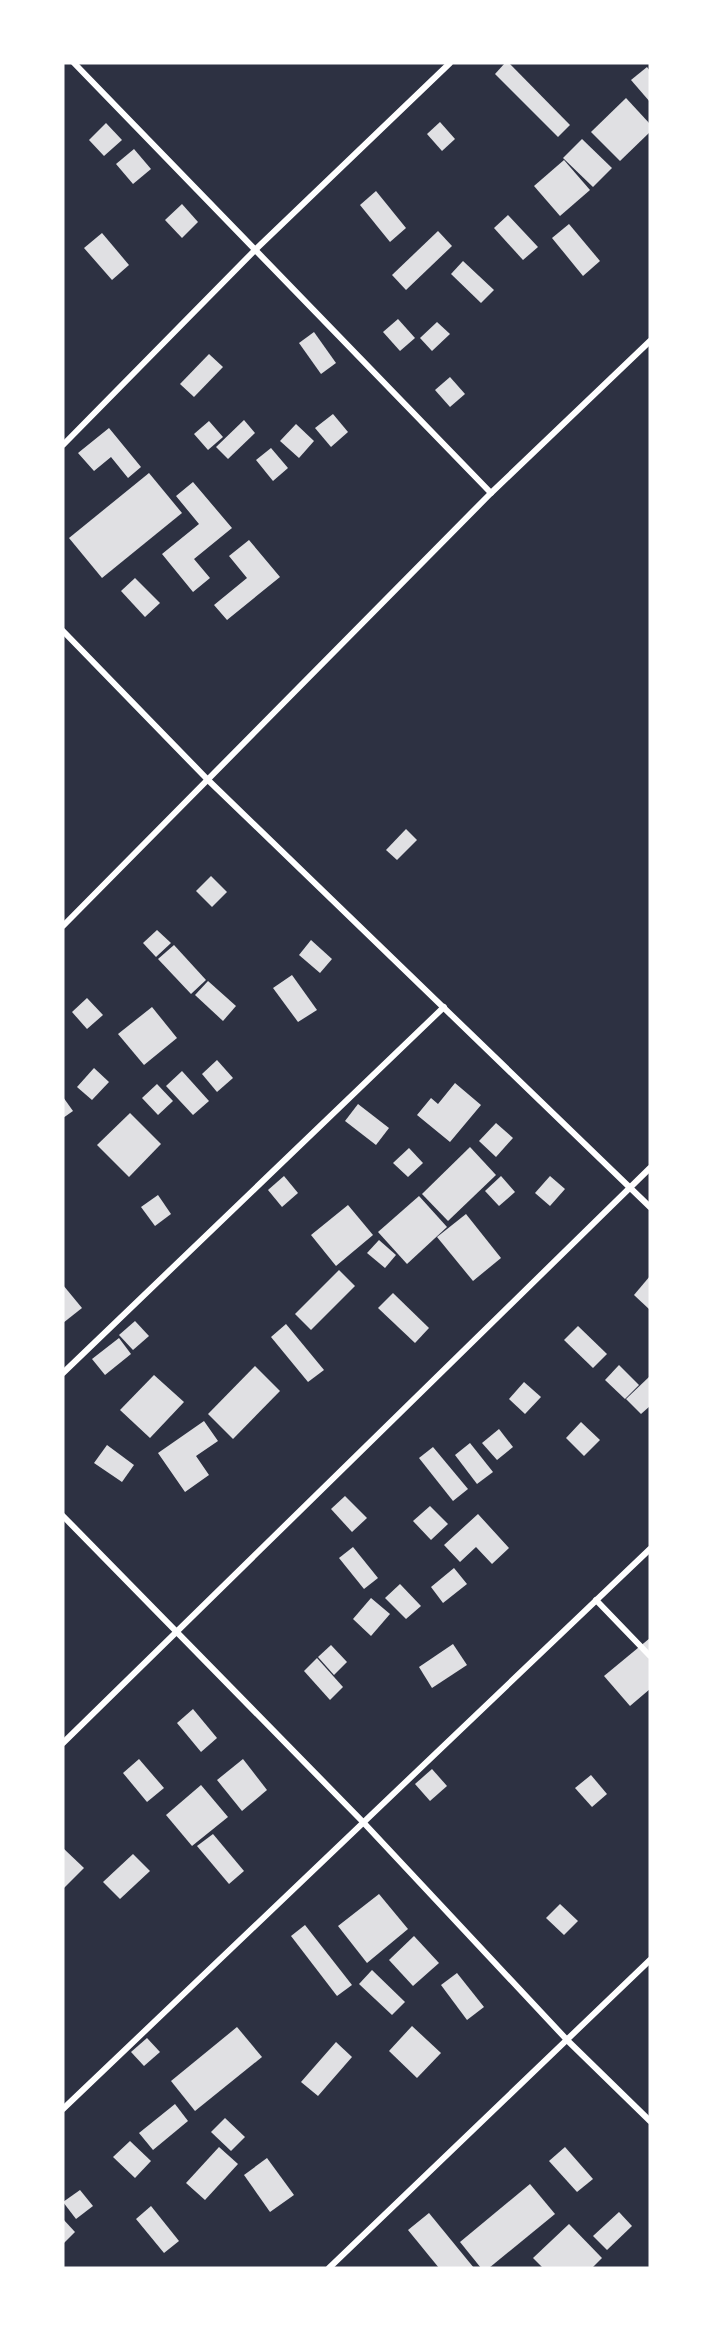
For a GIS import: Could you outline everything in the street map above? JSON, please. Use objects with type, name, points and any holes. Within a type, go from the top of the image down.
[{"type":"street","points":[[75,63],[491,493]]},
{"type":"street","points":[[63,445],[256,249],[450,63]]},
{"type":"street","points":[[63,926],[491,493],[650,340]]},
{"type":"street","points":[[63,631],[208,780],[650,1207]]},
{"type":"street","points":[[63,1373],[444,1007]]},
{"type":"street","points":[[63,1743],[650,1168]]},
{"type":"street","points":[[63,1516],[363,1822],[568,2040],[650,2121]]},
{"type":"street","points":[[63,2109],[650,1549]]},
{"type":"street","points":[[596,1600],[650,1656]]},
{"type":"street","points":[[329,2268],[650,1960]]},
{"type":"building","points":[[505,63],[509,63],[570,125],[558,137],[495,74]]},
{"type":"building","points":[[647,67],[650,71],[650,102],[631,80]]},
{"type":"building","points":[[626,98],[650,124],[650,132],[620,161],[591,132]]},
{"type":"building","points":[[440,122],[455,139],[442,151],[427,134]]},
{"type":"building","points":[[106,123],[122,140],[104,156],[89,140]]},
{"type":"building","points":[[582,139],[612,168],[593,187],[563,158]]},
{"type":"building","points":[[134,149],[151,169],[133,184],[116,164]]},
{"type":"building","points":[[564,160],[590,190],[560,216],[534,186]]},
{"type":"building","points":[[376,191],[406,228],[390,242],[360,205]]},
{"type":"building","points":[[182,204],[198,222],[182,238],[165,220]]},
{"type":"building","points":[[508,215],[538,247],[523,260],[494,228]]},
{"type":"building","points":[[569,224],[600,261],[583,276],[552,238]]},
{"type":"building","points":[[438,231],[452,246],[406,290],[392,275]]},
{"type":"building","points":[[102,233],[129,265],[112,280],[84,248]]},
{"type":"building","points":[[463,261],[494,290],[481,303],[451,274]]},
{"type":"building","points":[[398,319],[415,338],[400,351],[383,332]]},
{"type":"building","points":[[437,322],[450,334],[432,351],[420,338]]},
{"type":"building","points":[[314,332],[336,363],[321,374],[299,343]]},
{"type":"building","points":[[209,354],[223,367],[194,397],[180,384]]},
{"type":"building","points":[[450,377],[465,394],[450,407],[435,390]]},
{"type":"building","points":[[333,414],[348,432],[331,447],[315,428]]},
{"type":"building","points":[[244,420],[255,433],[228,459],[216,447]]},
{"type":"building","points":[[209,421],[223,437],[208,450],[194,434]]},
{"type":"building","points":[[296,424],[314,441],[299,458],[280,441]]},
{"type":"building","points":[[109,428],[141,467],[128,478],[111,457],[94,471],[78,453]]},
{"type":"building","points":[[271,448],[288,468],[273,481],[256,460]]},
{"type":"building","points":[[149,473],[182,513],[102,578],[69,538]]},
{"type":"building","points":[[193,482],[232,528],[194,559],[210,578],[193,592],[162,554],[199,524],[176,496]]},
{"type":"building","points":[[249,540],[280,577],[227,620],[214,605],[247,578],[229,556]]},
{"type":"building","points":[[135,578],[160,603],[145,617],[121,591]]},
{"type":"building","points":[[406,829],[417,840],[397,860],[386,850]]},
{"type":"building","points":[[211,876],[227,892],[212,907],[196,891]]},
{"type":"building","points":[[157,930],[171,943],[156,957],[143,943]]},
{"type":"building","points":[[311,940],[332,959],[320,973],[299,955]]},
{"type":"building","points":[[174,945],[206,980],[191,994],[158,959]]},
{"type":"building","points":[[292,975],[317,1010],[298,1022],[273,988]]},
{"type":"building","points":[[208,981],[236,1006],[223,1021],[195,995]]},
{"type":"building","points":[[87,998],[103,1015],[87,1029],[72,1012]]},
{"type":"building","points":[[152,1007],[177,1038],[144,1065],[118,1034]]},
{"type":"building","points":[[217,1060],[233,1078],[217,1092],[202,1074]]},
{"type":"building","points":[[94,1068],[109,1082],[92,1100],[77,1087]]},
{"type":"building","points":[[182,1071],[209,1101],[193,1115],[166,1086]]},
{"type":"building","points":[[455,1083],[481,1105],[450,1142],[417,1115],[431,1098],[438,1104]]},
{"type":"building","points":[[157,1084],[173,1101],[158,1115],[142,1098]]},
{"type":"building","points":[[63,1097],[73,1111],[63,1118]]},
{"type":"building","points":[[358,1104],[389,1128],[376,1145],[345,1121]]},
{"type":"building","points":[[130,1113],[161,1144],[129,1177],[97,1145]]},
{"type":"building","points":[[496,1123],[513,1138],[496,1157],[479,1141]]},
{"type":"building","points":[[470,1147],[496,1175],[448,1221],[422,1194]]},
{"type":"building","points":[[409,1148],[423,1163],[408,1177],[393,1163]]},
{"type":"building","points":[[284,1176],[298,1193],[282,1207],[268,1190]]},
{"type":"building","points":[[501,1176],[515,1192],[499,1206],[485,1191]]},
{"type":"building","points":[[550,1176],[565,1189],[550,1206],[535,1193]]},
{"type":"building","points":[[158,1195],[171,1214],[155,1226],[141,1207]]},
{"type":"building","points":[[419,1196],[447,1227],[407,1264],[378,1232]]},
{"type":"building","points":[[348,1205],[373,1235],[336,1266],[311,1235]]},
{"type":"building","points":[[466,1214],[501,1258],[473,1281],[437,1237]]},
{"type":"building","points":[[379,1240],[396,1255],[385,1268],[367,1253]]},
{"type":"building","points":[[339,1270],[355,1286],[311,1330],[295,1314]]},
{"type":"building","points":[[650,1276],[650,1310],[634,1295]]},
{"type":"building","points":[[63,1285],[82,1308],[63,1323]]},
{"type":"building","points":[[393,1293],[429,1328],[415,1343],[378,1308]]},
{"type":"building","points":[[135,1321],[149,1336],[133,1350],[119,1335]]},
{"type":"building","points":[[286,1324],[324,1370],[308,1382],[271,1337]]},
{"type":"building","points":[[578,1326],[607,1354],[593,1368],[564,1340]]},
{"type":"building","points":[[119,1338],[131,1354],[105,1375],[92,1359]]},
{"type":"building","points":[[619,1365],[639,1385],[625,1399],[605,1380]]},
{"type":"building","points":[[255,1366],[280,1391],[233,1439],[208,1414]]},
{"type":"building","points":[[154,1375],[184,1402],[150,1438],[120,1410]]},
{"type":"building","points":[[650,1376],[650,1406],[641,1414],[626,1399]]},
{"type":"building","points":[[524,1382],[541,1397],[525,1414],[509,1399]]},
{"type":"building","points":[[204,1421],[218,1441],[196,1456],[209,1475],[185,1492],[158,1453]]},
{"type":"building","points":[[581,1422],[600,1440],[584,1456],[566,1438]]},
{"type":"building","points":[[499,1429],[513,1447],[497,1460],[482,1443]]},
{"type":"building","points":[[470,1443],[493,1472],[477,1484],[455,1455]]},
{"type":"building","points":[[107,1445],[134,1465],[122,1482],[94,1463]]},
{"type":"building","points":[[433,1447],[468,1489],[453,1501],[419,1458]]},
{"type":"building","points":[[345,1496],[367,1518],[352,1532],[331,1509]]},
{"type":"building","points":[[430,1506],[448,1524],[431,1540],[413,1521]]},
{"type":"building","points":[[478,1514],[509,1548],[492,1564],[476,1547],[460,1562],[444,1545]]},
{"type":"building","points":[[353,1547],[378,1578],[364,1589],[339,1558]]},
{"type":"building","points":[[454,1568],[467,1584],[443,1603],[431,1587]]},
{"type":"building","points":[[400,1584],[421,1606],[406,1619],[385,1598]]},
{"type":"building","points":[[371,1598],[390,1614],[371,1636],[353,1619]]},
{"type":"building","points":[[650,1638],[650,1689],[630,1706],[604,1676]]},
{"type":"building","points":[[453,1644],[467,1665],[432,1688],[419,1667]]},
{"type":"building","points":[[331,1645],[347,1662],[334,1675],[318,1657]]},
{"type":"building","points":[[317,1658],[343,1687],[330,1700],[304,1671]]},
{"type":"building","points":[[193,1709],[217,1738],[201,1752],[177,1723]]},
{"type":"building","points":[[139,1759],[164,1788],[147,1802],[123,1773]]},
{"type":"building","points":[[243,1759],[267,1790],[242,1811],[217,1780]]},
{"type":"building","points":[[432,1769],[447,1786],[430,1801],[415,1784]]},
{"type":"building","points":[[591,1775],[607,1794],[592,1807],[575,1788]]},
{"type":"building","points":[[201,1785],[228,1817],[192,1846],[166,1815]]},
{"type":"building","points":[[213,1834],[244,1871],[229,1884],[197,1846]]},
{"type":"building","points":[[63,1848],[84,1868],[63,1889]]},
{"type":"building","points":[[133,1854],[150,1871],[120,1899],[103,1882]]},
{"type":"building","points":[[379,1894],[408,1929],[367,1963],[338,1926]]},
{"type":"building","points":[[560,1904],[578,1921],[564,1935],[546,1918]]},
{"type":"building","points":[[305,1925],[352,1985],[337,1996],[291,1936]]},
{"type":"building","points":[[414,1936],[439,1963],[413,1986],[389,1960]]},
{"type":"building","points":[[372,1970],[405,2002],[392,2015],[359,1984]]},
{"type":"building","points":[[457,1973],[484,2007],[467,2020],[441,1985]]},
{"type":"building","points":[[412,2026],[441,2053],[417,2078],[389,2051]]},
{"type":"building","points":[[237,2027],[262,2057],[195,2111],[171,2081]]},
{"type":"building","points":[[147,2038],[160,2052],[144,2066],[131,2052]]},
{"type":"building","points":[[336,2042],[352,2057],[318,2096],[301,2082]]},
{"type":"building","points":[[175,2104],[188,2121],[153,2150],[139,2133]]},
{"type":"building","points":[[225,2118],[245,2137],[231,2151],[211,2132]]},
{"type":"building","points":[[130,2141],[151,2161],[135,2178],[113,2157]]},
{"type":"building","points":[[219,2147],[238,2164],[205,2200],[186,2183]]},
{"type":"building","points":[[565,2147],[593,2179],[577,2192],[549,2161]]},
{"type":"building","points":[[267,2158],[294,2195],[270,2212],[244,2175]]},
{"type":"building","points":[[530,2184],[555,2214],[489,2268],[481,2268],[460,2242]]},
{"type":"building","points":[[80,2190],[93,2206],[76,2219],[63,2202]]},
{"type":"building","points":[[151,2206],[179,2241],[164,2253],[136,2219]]},
{"type":"building","points":[[619,2212],[632,2226],[607,2250],[593,2236]]},
{"type":"building","points":[[429,2213],[474,2268],[439,2268],[408,2230]]},
{"type":"building","points":[[63,2219],[75,2232],[63,2244]]},
{"type":"building","points":[[569,2224],[602,2258],[592,2268],[543,2268],[533,2258]]}]
